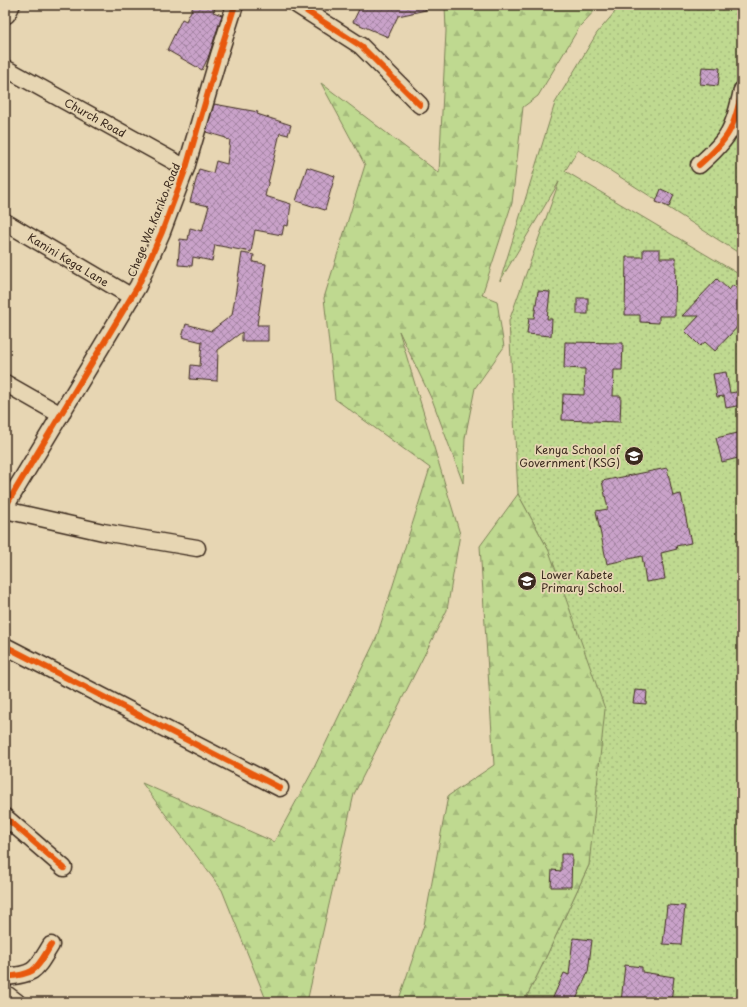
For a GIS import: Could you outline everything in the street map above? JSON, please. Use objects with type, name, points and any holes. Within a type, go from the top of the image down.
[{"type":"main road","points":[[5,13],[9,5]]},
{"type":"street","name":"Chege Wa Kariko Road","points":[[5,509],[138,286],[162,232],[186,168],[219,54],[235,5]]},
{"type":"street","points":[[297,5],[361,46],[420,105]]},
{"type":"street","name":"Church Road","points":[[5,68],[186,168]]},
{"type":"street","points":[[699,165],[716,150],[728,136],[736,118],[742,90]]},
{"type":"street","name":"Kanini Kega Lane","points":[[5,222],[132,297]]},
{"type":"street","points":[[5,383],[61,415]]},
{"type":"street","points":[[5,509],[103,532],[197,548]]},
{"type":"street","points":[[5,646],[280,788]]},
{"type":"street","points":[[5,817],[64,868]]},
{"type":"street","points":[[5,978],[24,975],[37,969],[51,945]]},
{"type":"street","points":[[5,993],[17,1002]]},
{"type":"green space","points":[[445,5],[600,5],[580,26],[538,96],[523,107],[512,203],[482,295],[497,301],[504,347],[475,388],[465,438],[463,483],[433,402],[399,331],[460,534],[447,610],[354,794],[307,1002],[267,1002],[222,890],[142,783],[274,842],[311,774],[376,639],[430,468],[335,399],[324,298],[365,165],[321,83],[439,173],[446,31]]},
{"type":"green space","name":"Kenya School of Government (KSG)","points":[[621,5],[742,5],[742,255],[578,150],[565,171],[742,276],[742,1002],[524,1002],[589,865],[549,551],[518,494],[509,321],[559,182],[500,281],[555,103],[597,33]]},
{"type":"green space","points":[[518,494],[549,551],[605,709],[589,865],[524,1002],[398,1002],[424,925],[448,796],[494,765],[480,546]]},
{"type":"building","points":[[194,5],[217,5],[213,12],[222,15],[208,58],[202,70],[167,50],[182,19],[186,21]]},
{"type":"building","points":[[361,5],[425,5],[426,10],[398,16],[388,37],[353,22]]},
{"type":"building","points":[[702,67],[720,68],[718,86],[700,84]]},
{"type":"building","points":[[214,104],[258,112],[257,114],[291,125],[288,135],[280,133],[265,196],[291,204],[288,226],[284,225],[282,235],[255,230],[251,252],[215,245],[212,261],[193,257],[192,266],[178,265],[180,239],[188,240],[190,228],[202,231],[209,206],[190,202],[199,169],[213,173],[216,161],[227,164],[230,140],[206,132]]},
{"type":"building","points":[[307,167],[335,176],[325,210],[296,201]]},
{"type":"building","points":[[661,189],[674,195],[669,207],[656,202]]},
{"type":"building","points":[[643,249],[660,249],[660,258],[676,258],[675,316],[659,316],[659,323],[640,322],[640,315],[625,315],[626,257],[643,257]]},
{"type":"building","points":[[242,253],[254,255],[253,262],[266,264],[257,325],[268,325],[268,341],[242,341],[242,332],[218,350],[217,381],[190,379],[191,365],[200,366],[202,342],[182,337],[186,324],[211,331],[232,315]]},
{"type":"building","points":[[717,279],[729,290],[733,285],[742,293],[742,322],[715,351],[705,342],[700,346],[685,331],[699,316],[682,316]]},
{"type":"building","points":[[538,291],[550,292],[547,319],[552,319],[551,336],[527,334],[529,318],[534,318]]},
{"type":"building","points":[[577,298],[588,298],[588,314],[577,314]]},
{"type":"building","points":[[565,342],[623,343],[622,370],[614,370],[613,396],[621,396],[620,422],[562,420],[563,394],[584,395],[585,369],[564,368]]},
{"type":"building","points":[[726,372],[730,393],[742,391],[742,405],[726,408],[724,396],[717,397],[713,374]]},
{"type":"building","points":[[742,432],[742,457],[722,462],[716,438]]},
{"type":"building","points":[[667,468],[673,496],[681,494],[691,543],[676,546],[677,549],[661,553],[665,579],[646,582],[642,556],[607,564],[596,511],[608,509],[602,481]]},
{"type":"building","points":[[635,690],[647,691],[646,704],[633,703]]},
{"type":"building","points":[[561,854],[572,854],[571,887],[551,887],[552,870],[561,871]]},
{"type":"building","points":[[667,905],[685,906],[681,945],[663,944]]},
{"type":"building","points":[[573,938],[592,940],[588,972],[575,1002],[551,1002],[564,973],[569,975]]},
{"type":"building","points":[[625,965],[642,967],[642,972],[674,977],[671,1002],[621,1002]]},
{"type":"cycle path","points":[[5,507],[138,286],[162,232],[186,168],[235,5]]},
{"type":"cycle path","points":[[297,5],[361,46],[420,105]]},
{"type":"cycle path","points":[[699,165],[717,148],[729,132],[736,115],[742,90]]},
{"type":"cycle path","points":[[5,646],[280,788]]},
{"type":"cycle path","points":[[5,817],[64,868]]},
{"type":"cycle path","points":[[5,977],[15,976],[34,970],[51,945]]},
{"type":"place","name":"Kenya School of Government (KSG)","points":[[634,456]]},
{"type":"place","name":"Lower Kabete Primary School.","points":[[527,581]]}]
